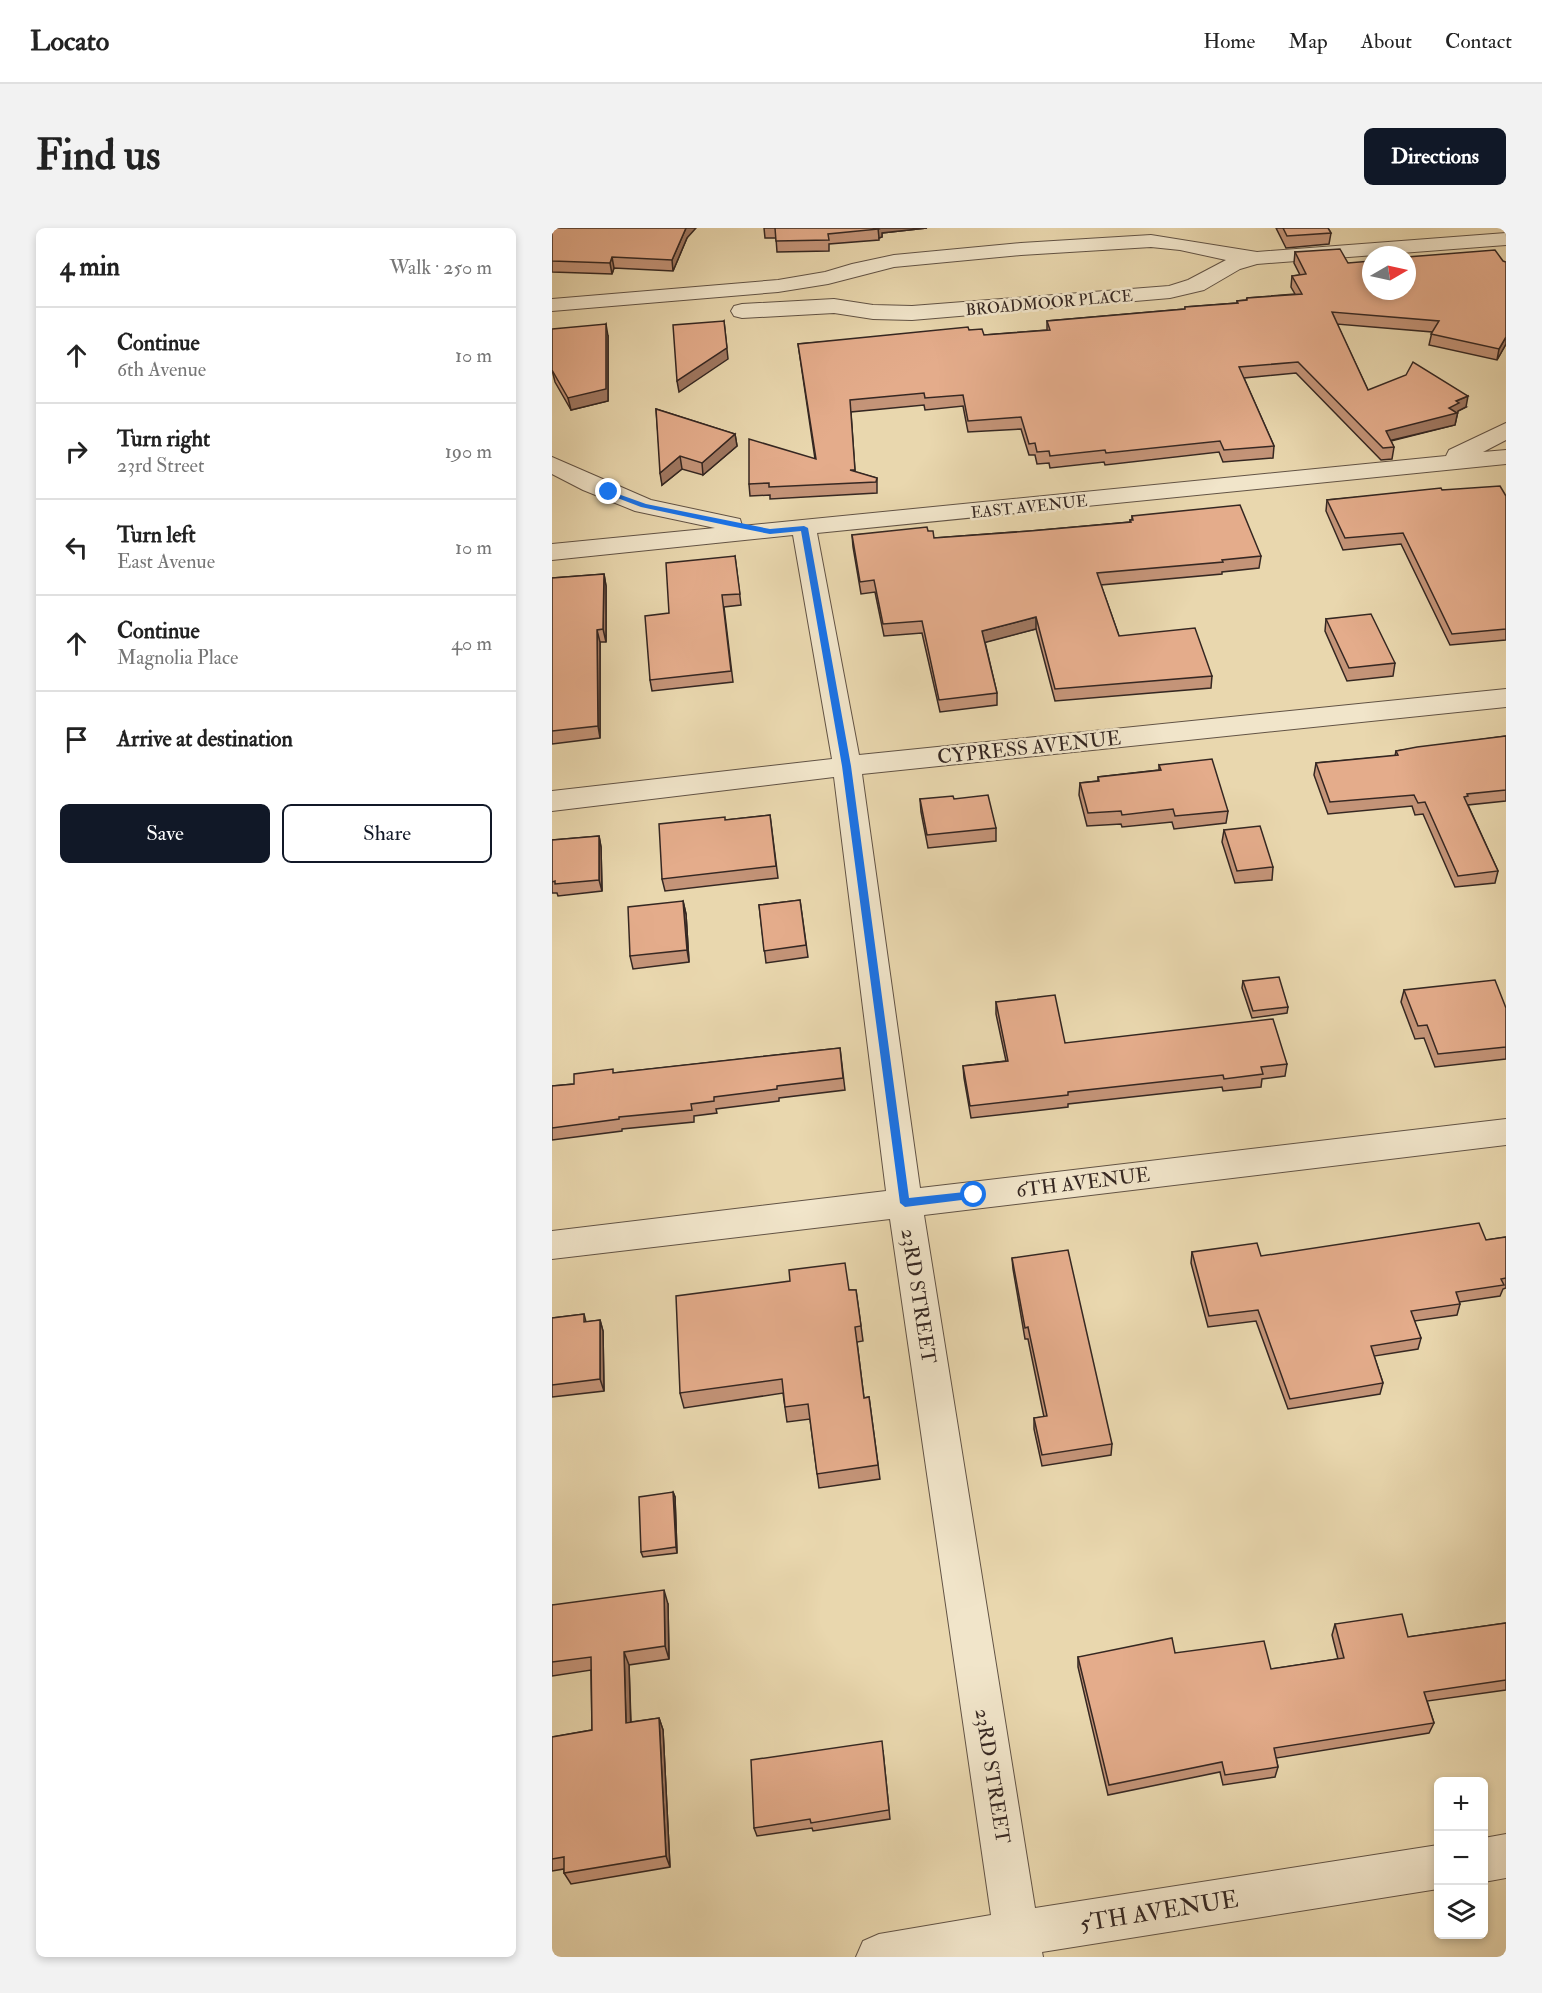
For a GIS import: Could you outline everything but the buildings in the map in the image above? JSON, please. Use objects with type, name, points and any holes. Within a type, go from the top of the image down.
[{"type":"street","name":"BROADMOOR PLACE","points":[[552,305],[778,286],[828,278],[859,268],[894,261],[1021,249],[1151,242],[1180,244],[1230,255],[1257,258],[1506,239]]},
{"type":"street","name":"BROADMOOR PLACE","points":[[718,313],[834,306],[912,313],[1170,292],[1196,285],[1233,265],[1257,258]]},
{"type":"street","points":[[828,278],[834,306]]},
{"type":"street","points":[[1430,466],[1484,443],[1506,430]]},
{"type":"street","name":"EAST AVENUE","points":[[552,552],[1505,460]]},
{"type":"street","points":[[552,464],[592,485],[644,506],[787,530]]},
{"type":"street","name":"23RD STREET","points":[[787,530],[847,766],[905,1203],[1018,1945]]},
{"type":"street","name":"CYPRESS AVENUE","points":[[552,801],[847,766],[1506,698]]},
{"type":"street","name":"6TH AVENUE","points":[[552,1245],[1506,1132]]},
{"type":"street","points":[[1488,1859],[1506,1856]]},
{"type":"street","name":"5TH AVENUE","points":[[879,1957],[1018,1945],[1434,1868]]},
{"type":"route","points":[[609,492],[644,506],[730,524],[770,531],[804,528],[847,766],[905,1203],[974,1195]]}]
